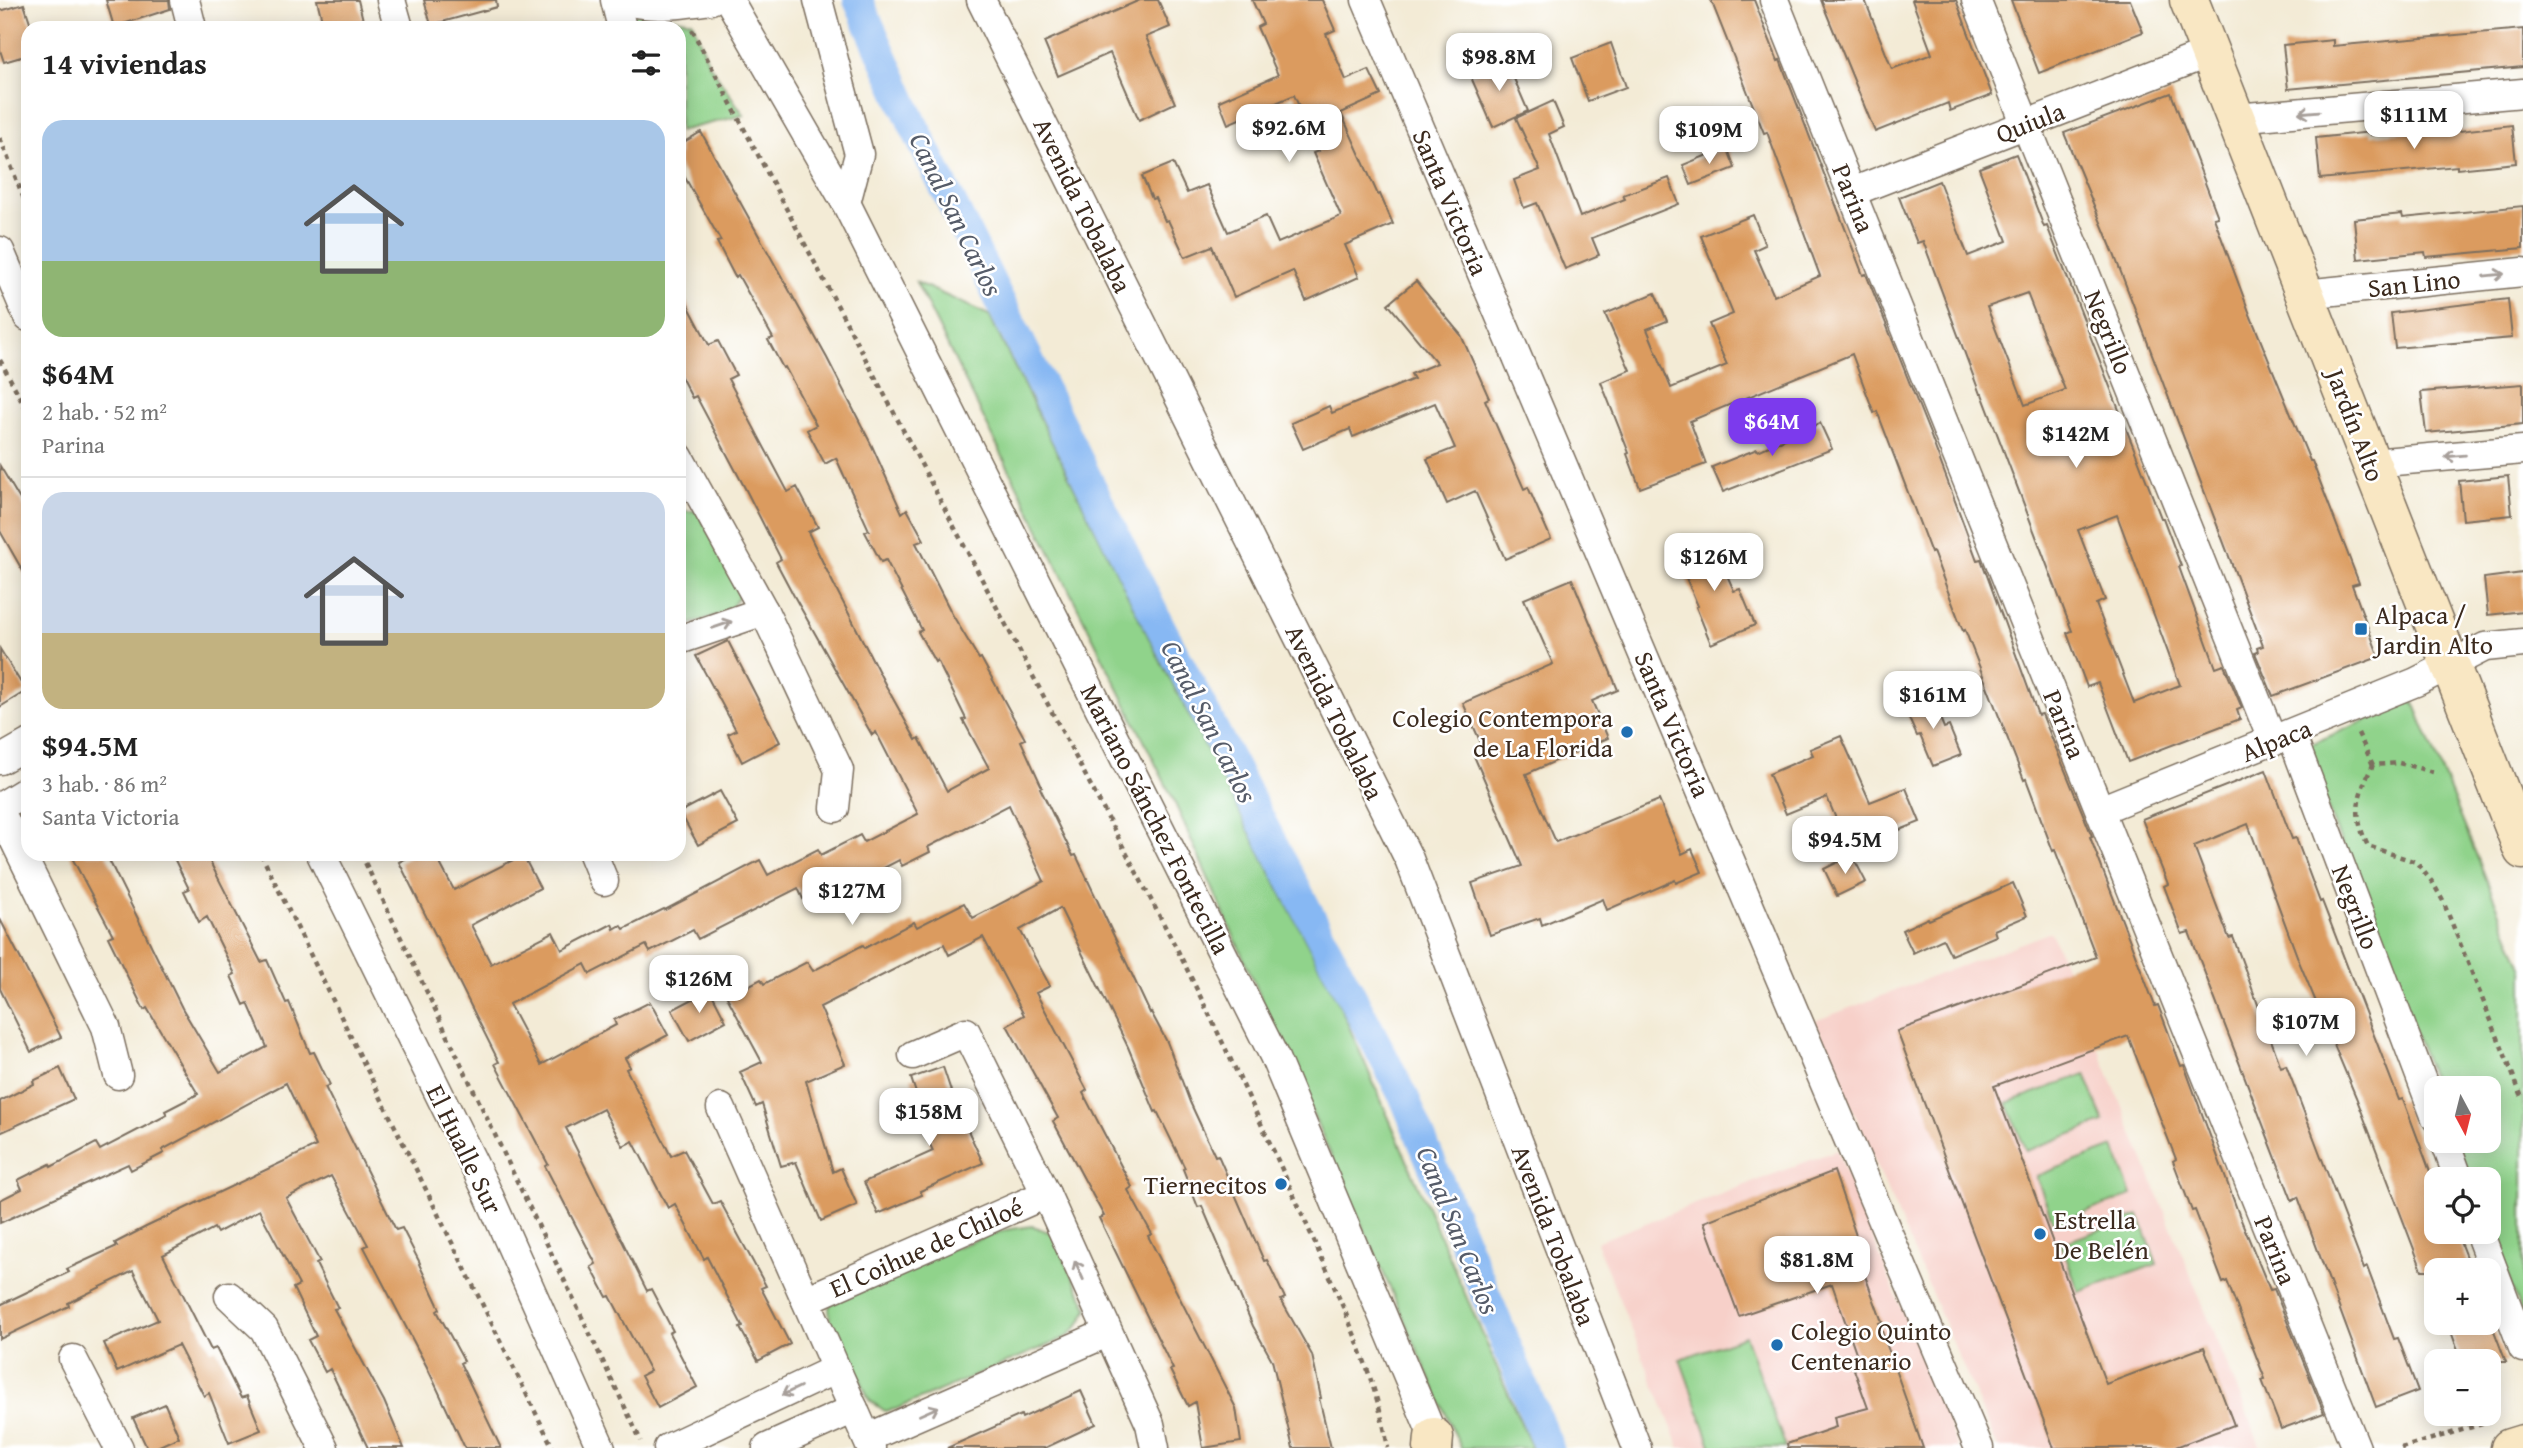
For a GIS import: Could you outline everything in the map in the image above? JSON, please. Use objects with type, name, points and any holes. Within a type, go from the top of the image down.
[{"type":"street","points":[[184,0],[190,21]]},
{"type":"street","points":[[391,0],[397,21]]},
{"type":"street","points":[[615,0],[620,21]]},
{"type":"street","points":[[623,0],[639,4],[679,4],[711,0]]},
{"type":"street","name":"Mariano Sánchez Fontecilla","points":[[729,0],[846,203],[1274,1056],[1435,1444]]},
{"type":"street","points":[[818,0],[859,155],[846,203]]},
{"type":"street","name":"Avenida Tobalaba","points":[[981,0],[1409,859],[1637,1448]]},
{"type":"street","name":"Santa Victoria","points":[[1366,0],[1979,1448]]},
{"type":"street","name":"Parina","points":[[1774,0],[2356,1448]]},
{"type":"street","name":"Negrillo","points":[[1976,0],[2424,1088]]},
{"type":"street","name":"Jardín Alto","points":[[2189,0],[2523,850]]},
{"type":"street","name":"Quiula","points":[[1852,192],[2209,53]]},
{"type":"street","points":[[2235,118],[2523,93]]},
{"type":"street","points":[[0,251],[21,300]]},
{"type":"street","name":"San Lino","points":[[2304,294],[2523,272]]},
{"type":"street","points":[[2371,463],[2523,450]]},
{"type":"street","points":[[687,492],[764,611],[839,770],[835,808]]},
{"type":"street","points":[[686,638],[764,611]]},
{"type":"street","name":"Alpaca","points":[[2100,810],[2416,682],[2485,647],[2523,643]]},
{"type":"street","points":[[0,760],[21,748]]},
{"type":"street","points":[[21,795],[0,809],[10,853],[106,1027],[118,1075]]},
{"type":"street","name":"El Hualle Sur","points":[[323,861],[485,1187],[601,1448]]},
{"type":"street","points":[[596,861],[604,881]]},
{"type":"street","name":"El Coihue de Chiloé","points":[[914,1055],[966,1032],[1046,1194],[1150,1424],[1155,1448]]},
{"type":"street","name":"El Coihue de Chiloé","points":[[721,1108],[869,1443],[1107,1333]]},
{"type":"street","name":"El Coihue de Chiloé","points":[[806,1300],[1046,1194]]},
{"type":"street","points":[[2484,1244],[2523,1348]]},
{"type":"street","points":[[229,1296],[264,1329],[324,1448]]},
{"type":"street","points":[[73,1359],[120,1448]]},
{"type":"street","points":[[668,1448],[836,1368]]},
{"type":"street","points":[[767,1448],[854,1409]]},
{"type":"path","points":[[679,4],[1170,937],[1239,1074],[1368,1368],[1380,1407],[1388,1448]]},
{"type":"path","points":[[0,138],[21,191]]},
{"type":"path","points":[[0,360],[21,399]]},
{"type":"path","points":[[2347,711],[2373,765]]},
{"type":"path","points":[[2373,765],[2399,764],[2433,772]]},
{"type":"path","points":[[2373,765],[2359,794],[2357,812],[2362,833],[2368,846],[2416,862],[2433,883],[2523,1100]]},
{"type":"path","points":[[264,861],[554,1448]]},
{"type":"path","points":[[364,861],[644,1448]]},
{"type":"path","points":[[2401,1448],[2510,1437]]},
{"type":"shaded area","name":"Estrella De Belén","points":[[2051,932],[2261,1448],[1998,1448],[1815,1021]]},
{"type":"shaded area","name":"Colegio Quinto Centenario","points":[[1837,1150],[1958,1448],[1680,1448],[1596,1242]]},
{"type":"green space","points":[[631,10],[692,21],[709,64],[744,115],[686,129],[686,21],[633,21]]},
{"type":"green space","points":[[916,282],[989,315],[1154,648],[1341,1008],[1532,1448],[1461,1448],[1173,799]]},
{"type":"green space","points":[[686,511],[698,511],[741,593],[729,611],[686,626]]},
{"type":"green space","points":[[2413,700],[2523,969],[2523,1318],[2495,1244],[2501,1244],[2501,1167],[2465,1167],[2460,1153],[2501,1153],[2501,1076],[2431,1076],[2304,747]]},
{"type":"green space","points":[[2085,1074],[2104,1122],[2026,1151],[2007,1103]]},
{"type":"green space","points":[[2114,1147],[2132,1195],[2054,1224],[2036,1176]]},
{"type":"green space","points":[[2139,1215],[2157,1264],[2079,1292],[2061,1244]]},
{"type":"green space","points":[[1032,1226],[1052,1233],[1088,1308],[1076,1328],[1065,1338],[896,1409],[885,1411],[869,1400],[854,1364],[830,1321],[829,1307],[836,1292],[856,1282],[1005,1230]]},
{"type":"green space","points":[[1745,1336],[1786,1448],[1712,1448],[1680,1359]]},
{"type":"building","points":[[106,0],[169,0],[170,9],[133,21],[112,21]]},
{"type":"building","points":[[317,0],[358,0],[363,21],[322,21]]},
{"type":"building","points":[[424,0],[496,0],[497,7],[446,21],[430,21]]},
{"type":"building","points":[[1140,0],[1158,0],[1170,27],[1146,37],[1175,103],[1139,120],[1110,53],[1058,76],[1044,42]]},
{"type":"building","points":[[1252,0],[1322,0],[1335,30],[1326,34],[1346,80],[1369,70],[1381,95],[1341,113],[1393,224],[1345,245],[1359,277],[1306,301],[1293,271],[1234,297],[1212,246],[1185,257],[1168,220],[1165,221],[1155,198],[1152,199],[1142,176],[1173,163],[1187,193],[1207,185],[1228,232],[1266,216],[1278,243],[1341,216],[1313,153],[1319,151],[1294,95],[1228,124],[1219,101],[1278,75],[1257,27],[1263,24]]},
{"type":"building","points":[[1711,0],[1754,0],[1863,275],[1866,274],[1930,434],[1977,560],[1981,559],[2038,715],[2042,714],[2092,836],[2090,837],[2155,1006],[2158,1005],[2181,1066],[2184,1065],[2241,1220],[2270,1290],[2274,1289],[2324,1413],[2281,1429],[2262,1380],[2265,1379],[2227,1281],[2223,1283],[2195,1210],[2192,1211],[2173,1161],[2176,1159],[2128,1036],[1994,1086],[2106,1384],[2204,1347],[2234,1425],[2173,1448],[2054,1448],[1897,1031],[2096,957],[2055,850],[2053,851],[1933,552],[1931,553],[1877,411],[1874,413],[1852,354],[1690,421],[1706,464],[1640,488],[1601,382],[1630,370],[1605,314],[1655,293],[1667,321],[1647,329],[1671,388],[1727,365],[1709,324],[1733,314],[1701,236],[1753,215],[1765,245],[1754,250],[1774,296],[1820,276],[1767,132],[1764,133]]},
{"type":"building","points":[[1821,0],[1865,0],[1892,69],[1932,54],[1912,0],[1956,0],[1992,95],[1950,111],[1948,103],[1875,132]]},
{"type":"building","points":[[2011,0],[2130,0],[2143,32],[2039,73]]},
{"type":"building","points":[[24,4],[30,21],[21,21],[21,57],[4,62],[0,50],[0,11]]},
{"type":"building","points":[[2523,29],[2523,67],[2288,89],[2283,45],[2333,40],[2333,46]]},
{"type":"building","points":[[1611,43],[1626,87],[1588,101],[1572,58]]},
{"type":"building","points":[[1506,60],[1528,111],[1493,127],[1470,75]]},
{"type":"building","points":[[2171,93],[2218,217],[2214,218],[2251,317],[2312,461],[2359,583],[2352,585],[2379,657],[2273,696],[2255,653],[2258,652],[2257,648],[2263,646],[2114,254],[2064,133]]},
{"type":"building","points":[[1553,101],[1564,127],[1549,134],[1580,217],[1625,199],[1623,195],[1669,178],[1679,204],[1592,238],[1599,255],[1565,269],[1537,203],[1524,208],[1514,180],[1540,170],[1516,118]]},
{"type":"building","points":[[2512,125],[2516,163],[2320,179],[2316,138],[2441,128],[2442,133]]},
{"type":"building","points":[[701,132],[827,358],[872,446],[902,513],[907,509],[924,540],[916,543],[952,614],[979,659],[981,658],[1025,739],[1021,741],[1042,787],[1040,788],[1073,856],[1076,855],[1150,1013],[1167,1042],[1190,1102],[1215,1156],[1218,1155],[1264,1261],[1267,1260],[1285,1298],[1281,1300],[1312,1355],[1331,1448],[1293,1448],[1272,1360],[1253,1326],[1202,1206],[1198,1207],[1183,1169],[1185,1168],[1157,1111],[1155,1112],[1128,1047],[1060,908],[1020,930],[1050,986],[1036,993],[1087,1090],[1083,1093],[1132,1187],[1128,1190],[1152,1234],[1148,1236],[1236,1408],[1241,1442],[1203,1448],[1195,1402],[1188,1406],[1170,1370],[1173,1369],[1099,1218],[1104,1216],[1053,1121],[1058,1118],[1007,1025],[1024,1015],[983,937],[949,955],[944,944],[820,1007],[845,1064],[806,1081],[833,1172],[841,1168],[857,1205],[821,1221],[796,1162],[781,1166],[762,1104],[756,1107],[740,1072],[762,1062],[727,997],[761,979],[764,984],[807,962],[813,971],[914,922],[917,927],[964,903],[973,918],[1044,881],[1009,805],[928,847],[930,852],[902,866],[899,860],[853,884],[848,875],[803,899],[798,888],[698,939],[693,930],[650,952],[646,945],[590,974],[585,964],[509,1004],[541,1065],[616,1025],[614,1020],[650,1002],[668,1035],[625,1058],[630,1067],[626,1069],[671,1156],[684,1150],[713,1204],[720,1201],[766,1286],[761,1288],[790,1344],[758,1361],[707,1257],[704,1259],[675,1204],[668,1208],[633,1141],[623,1146],[603,1109],[566,1128],[647,1291],[651,1289],[673,1331],[669,1333],[697,1387],[658,1408],[641,1376],[650,1371],[610,1296],[607,1297],[591,1267],[596,1264],[545,1166],[548,1164],[495,1064],[499,1062],[399,862],[439,861],[454,890],[511,861],[526,861],[540,888],[471,925],[491,964],[553,932],[562,950],[612,924],[614,929],[621,925],[624,929],[760,860],[768,875],[818,849],[821,855],[860,835],[864,842],[918,814],[876,732],[872,735],[794,596],[776,562],[781,559],[746,490],[696,396],[692,398],[686,386],[686,301],[709,345],[718,341],[736,375],[728,379],[788,492],[797,487],[818,527],[808,532],[830,577],[886,686],[916,740],[919,738],[947,791],[989,768],[963,720],[966,719],[937,660],[935,662],[918,632],[922,630],[886,560],[881,562],[865,532],[869,530],[836,458],[825,464],[807,430],[816,425],[768,340],[773,338],[738,275],[735,277],[717,242],[721,241],[686,179],[686,141]]},
{"type":"building","points":[[1727,147],[1735,168],[1691,185],[1683,165]]},
{"type":"building","points":[[2016,154],[2163,518],[2216,668],[2224,665],[2242,708],[2237,710],[2240,719],[2128,762],[2098,683],[2087,687],[2067,633],[2072,631],[1982,394],[1923,241],[1917,243],[1899,197],[1939,181],[1968,256],[2007,241],[1979,168]],"holes":[[[2027,293],[2065,390],[2025,405],[1987,307]],[[2117,515],[2180,685],[2134,703],[2096,604],[2105,600],[2078,530]]]},
{"type":"building","points":[[2523,206],[2523,248],[2426,257],[2425,252],[2358,259],[2354,219],[2402,214],[2403,218]]},
{"type":"building","points":[[1416,281],[1461,335],[1489,398],[1485,400],[1524,489],[1528,487],[1551,539],[1505,559],[1475,491],[1447,504],[1427,459],[1455,448],[1435,403],[1353,437],[1350,429],[1303,449],[1291,423],[1329,406],[1332,413],[1414,379],[1411,374],[1437,363],[1388,304]]},
{"type":"building","points":[[2508,299],[2512,338],[2395,348],[2391,313]]},
{"type":"building","points":[[2523,384],[2523,424],[2426,433],[2421,392]]},
{"type":"building","points":[[1820,423],[1832,449],[1723,492],[1712,467],[1757,449],[1758,451]]},
{"type":"building","points":[[0,466],[21,501],[21,568],[0,531]]},
{"type":"building","points":[[2508,476],[2512,515],[2463,520],[2459,481]]},
{"type":"building","points":[[1711,539],[1734,591],[1740,589],[1755,625],[1711,644],[1676,554]]},
{"type":"building","points":[[2523,573],[2523,611],[2488,615],[2484,578]]},
{"type":"building","points":[[1572,579],[1618,690],[1592,701],[1608,738],[1526,774],[1556,842],[1659,800],[1682,854],[1692,849],[1702,872],[1676,883],[1675,880],[1607,910],[1603,899],[1542,925],[1540,918],[1490,935],[1472,883],[1522,866],[1474,756],[1485,752],[1463,703],[1553,664],[1524,599]]},
{"type":"building","points":[[728,641],[780,742],[742,762],[728,734],[736,730],[696,656]]},
{"type":"building","points":[[0,649],[21,683],[21,694],[0,707]]},
{"type":"building","points":[[1931,696],[1944,728],[1949,726],[1961,755],[1933,766],[1920,735],[1917,736],[1904,708]]},
{"type":"building","points":[[1841,736],[1870,802],[1906,788],[1920,822],[1849,850],[1827,797],[1786,814],[1769,774],[1813,755],[1810,749]]},
{"type":"building","points":[[2266,770],[2292,839],[2296,838],[2320,902],[2322,901],[2399,1100],[2403,1099],[2428,1167],[2424,1167],[2424,1244],[2461,1244],[2466,1258],[2424,1258],[2422,1270],[2356,1097],[2300,964],[2248,824],[2194,846],[2229,938],[2233,937],[2281,1067],[2286,1065],[2364,1269],[2367,1267],[2394,1339],[2398,1338],[2418,1391],[2376,1407],[2298,1197],[2292,1200],[2189,932],[2182,934],[2164,886],[2168,884],[2142,819]]},
{"type":"building","points":[[720,791],[738,824],[698,845],[686,823],[686,809]]},
{"type":"building","points":[[1852,855],[1866,882],[1837,896],[1824,869]]},
{"type":"building","points":[[74,861],[109,861],[182,1008],[220,1072],[267,1047],[248,1003],[244,1005],[231,976],[235,974],[207,917],[199,922],[184,891],[189,889],[175,861],[210,861],[261,962],[267,960],[286,1003],[289,1002],[310,1053],[314,1052],[330,1085],[325,1087],[396,1230],[402,1228],[420,1263],[440,1309],[437,1311],[464,1361],[460,1363],[501,1448],[465,1448],[427,1367],[364,1247],[368,1245],[331,1176],[286,1198],[320,1262],[316,1264],[338,1308],[334,1309],[384,1401],[404,1448],[368,1448],[330,1369],[325,1372],[308,1340],[316,1336],[293,1288],[299,1285],[259,1210],[217,1233],[214,1228],[163,1255],[211,1350],[216,1348],[241,1398],[247,1396],[261,1430],[229,1443],[209,1393],[204,1396],[178,1345],[117,1372],[104,1343],[158,1320],[133,1271],[0,1339],[0,1305],[69,1272],[67,1269],[117,1246],[115,1243],[146,1227],[316,1146],[286,1083],[162,1150],[164,1153],[131,1170],[128,1164],[0,1223],[0,1200],[22,1189],[18,1180],[50,1164],[51,1167],[96,1143],[100,1150],[167,1115],[165,1111],[198,1094],[147,1008],[144,1010],[108,937],[113,935]]},
{"type":"building","points":[[2013,883],[2027,916],[1994,930],[1996,936],[1951,955],[1943,939],[1913,953],[1902,930]]},
{"type":"building","points":[[0,919],[61,1037],[31,1052],[0,989]]},
{"type":"building","points":[[710,990],[726,1021],[689,1041],[672,1010]]},
{"type":"building","points":[[943,1067],[963,1127],[966,1126],[983,1163],[920,1191],[922,1195],[878,1214],[864,1182],[933,1151],[911,1078]]},
{"type":"building","points":[[60,1068],[74,1099],[0,1133],[0,1101]]},
{"type":"building","points":[[1834,1171],[1868,1271],[1864,1273],[1882,1322],[1879,1323],[1923,1448],[1788,1448],[1787,1444],[1836,1427],[1834,1417],[1868,1408],[1851,1361],[1858,1358],[1832,1284],[1739,1316],[1704,1222]]},
{"type":"building","points":[[2452,1335],[2496,1335],[2501,1349],[2457,1349]]},
{"type":"building","points":[[2501,1349],[2506,1362],[2501,1362]]},
{"type":"building","points":[[1081,1391],[1096,1424],[1045,1448],[947,1448],[1021,1415],[1022,1418]]},
{"type":"building","points":[[165,1404],[179,1437],[155,1448],[147,1448],[133,1418]]},
{"type":"waterway","name":"Canal San Carlos","points":[[858,0],[913,124],[1156,618],[1405,1099],[1549,1448]]},
{"type":"place","name":"Alpaca / Jardin Alto","points":[[2361,629]]},
{"type":"place","name":"Colegio Contempora de La Florida","points":[[1627,732]]},
{"type":"place","name":"Tiernecitos","points":[[1281,1184]]},
{"type":"place","name":"Estrella De Belén","points":[[2040,1234]]},
{"type":"place","name":"Colegio Quinto Centenario","points":[[1777,1345]]}]
